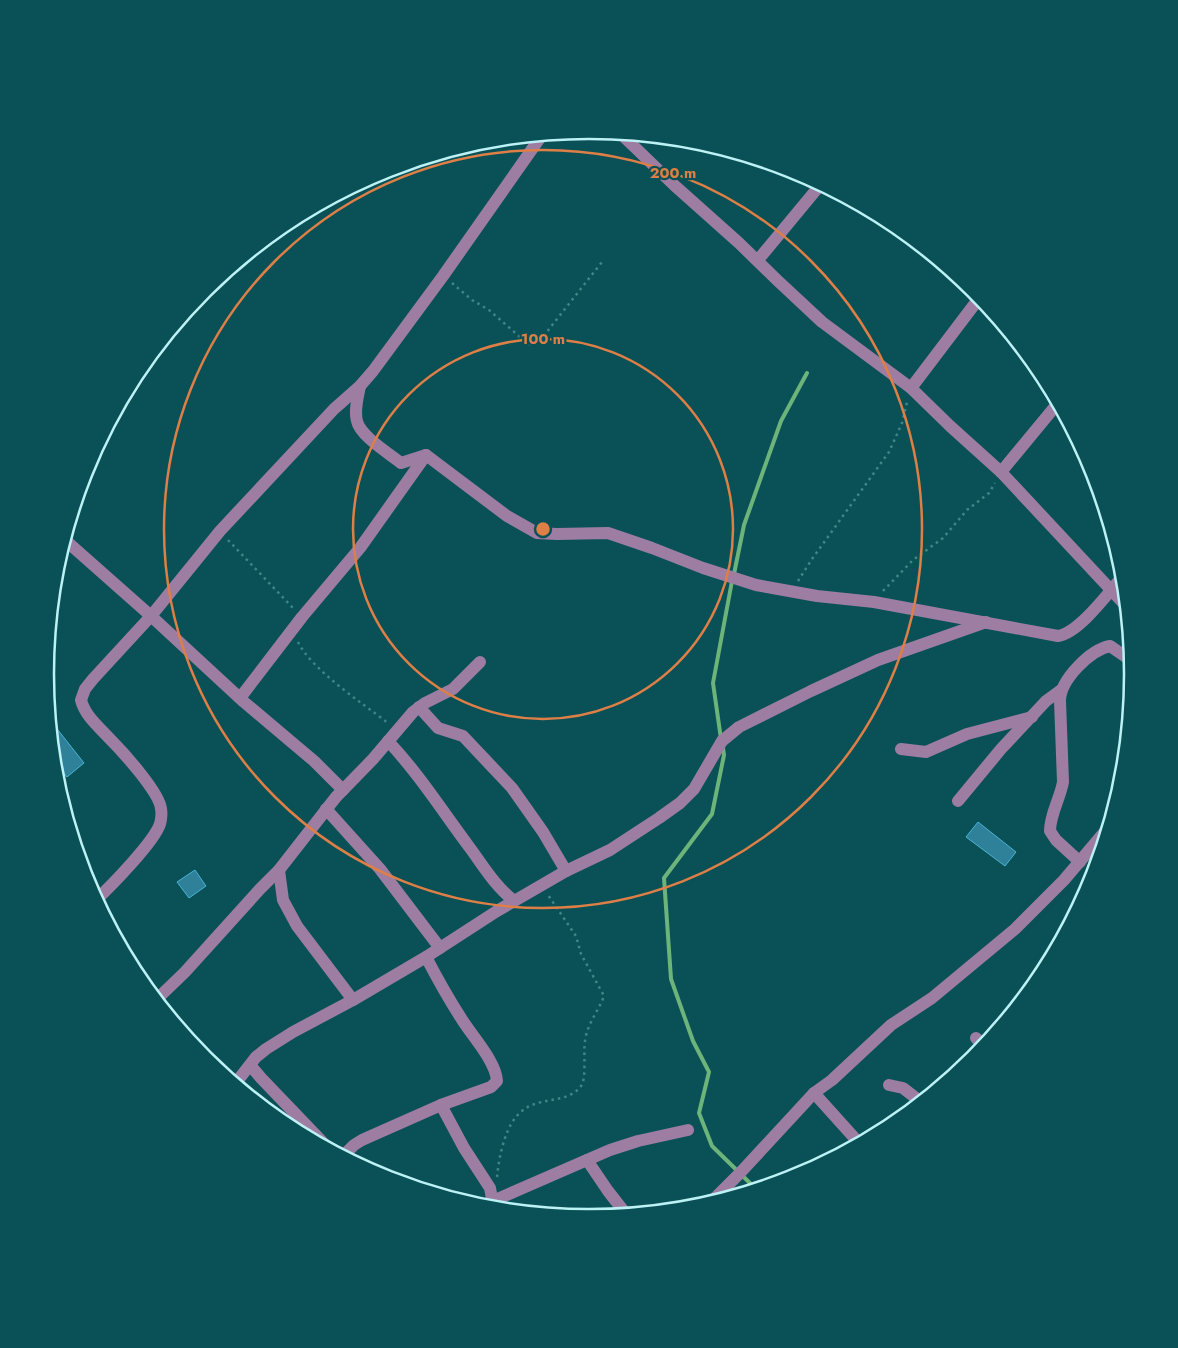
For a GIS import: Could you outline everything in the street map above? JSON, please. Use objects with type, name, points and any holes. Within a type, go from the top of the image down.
[{"type":"street","points":[[101,895],[150,840],[160,824],[161,808],[150,787],[131,761],[85,712],[81,700],[86,689],[151,616],[220,531],[338,404],[360,386],[382,360],[537,141]]},
{"type":"street","points":[[631,141],[674,185],[758,260],[822,322],[911,388],[1002,472],[1077,555],[1119,597]]},
{"type":"street","points":[[758,260],[816,190]]},
{"type":"street","points":[[911,388],[975,304]]},
{"type":"street","points":[[360,386],[356,414],[357,424],[360,429],[401,463],[426,455]]},
{"type":"street","points":[[1002,472],[1054,408]]},
{"type":"street","points":[[426,455],[507,516],[532,531],[542,534],[608,533],[733,578],[793,592],[845,600],[874,602],[1058,636],[1066,635],[1080,624],[1116,584]]},
{"type":"street","points":[[240,698],[302,617],[360,548],[426,455]]},
{"type":"street","points":[[70,544],[240,698],[314,761],[343,790]]},
{"type":"street","points":[[239,1079],[266,1048],[426,957],[478,922],[514,901],[640,832],[680,803],[694,789],[722,741],[739,727],[878,660],[986,622]]},
{"type":"street","points":[[958,801],[1046,701],[1061,690],[1084,661],[1100,648],[1110,646],[1123,655]]},
{"type":"street","points":[[161,995],[185,972],[279,870],[326,809],[419,707],[453,689],[480,662]]},
{"type":"street","points":[[1061,690],[1063,782],[1051,819],[1050,831],[1056,840],[1080,862]]},
{"type":"street","points":[[419,707],[438,728],[463,736],[512,788],[543,832],[566,871]]},
{"type":"street","points":[[901,749],[926,752],[967,734],[1032,717]]},
{"type":"street","points":[[388,741],[422,782],[494,882],[514,901]]},
{"type":"street","points":[[326,809],[380,869],[440,948]]},
{"type":"street","points":[[720,1193],[814,1093],[832,1080],[891,1025],[932,998],[1015,929],[1058,887],[1098,841]]},
{"type":"street","points":[[279,870],[283,900],[297,926],[353,1000]]},
{"type":"street","points":[[347,1151],[358,1142],[441,1105],[491,1087],[496,1083],[497,1079],[494,1071],[484,1052],[461,1018],[426,957]]},
{"type":"street","points":[[250,1065],[314,1134]]},
{"type":"street","points":[[889,1086],[903,1088],[916,1098]]},
{"type":"street","points":[[814,1093],[855,1139]]},
{"type":"street","points":[[441,1105],[464,1148],[490,1188],[492,1200]]},
{"type":"street","points":[[495,1201],[619,1147],[688,1130]]},
{"type":"street","points":[[587,1160],[621,1208]]},
{"type":"path","points":[[443,276],[472,300],[489,310],[528,344],[534,345],[542,338],[602,262]]},
{"type":"path","points":[[793,592],[812,560],[889,452],[902,422],[911,388]]},
{"type":"path","points":[[874,602],[910,563],[939,542],[964,512],[989,493],[1002,472]]},
{"type":"path","points":[[220,531],[302,617]]},
{"type":"path","points":[[298,638],[298,643],[303,650],[324,672],[397,730]]},
{"type":"path","points":[[492,1200],[501,1150],[515,1118],[522,1110],[529,1107],[572,1095],[581,1086],[584,1078],[583,1057],[587,1028],[604,996],[581,954],[576,936],[542,886]]},
{"type":"building","points":[[57,728],[84,763],[67,777],[63,772]]},
{"type":"building","points":[[978,822],[1016,852],[1005,866],[966,837]]},
{"type":"building","points":[[195,870],[206,886],[189,898],[177,882]]},
{"type":"waterway","points":[[734,574],[744,525],[781,421],[807,373]]},
{"type":"waterway","points":[[721,739],[713,683],[732,581]]},
{"type":"waterway","points":[[723,748],[724,755],[712,814],[664,878],[671,979],[693,1041],[709,1072],[699,1113],[712,1146],[751,1184]]}]
